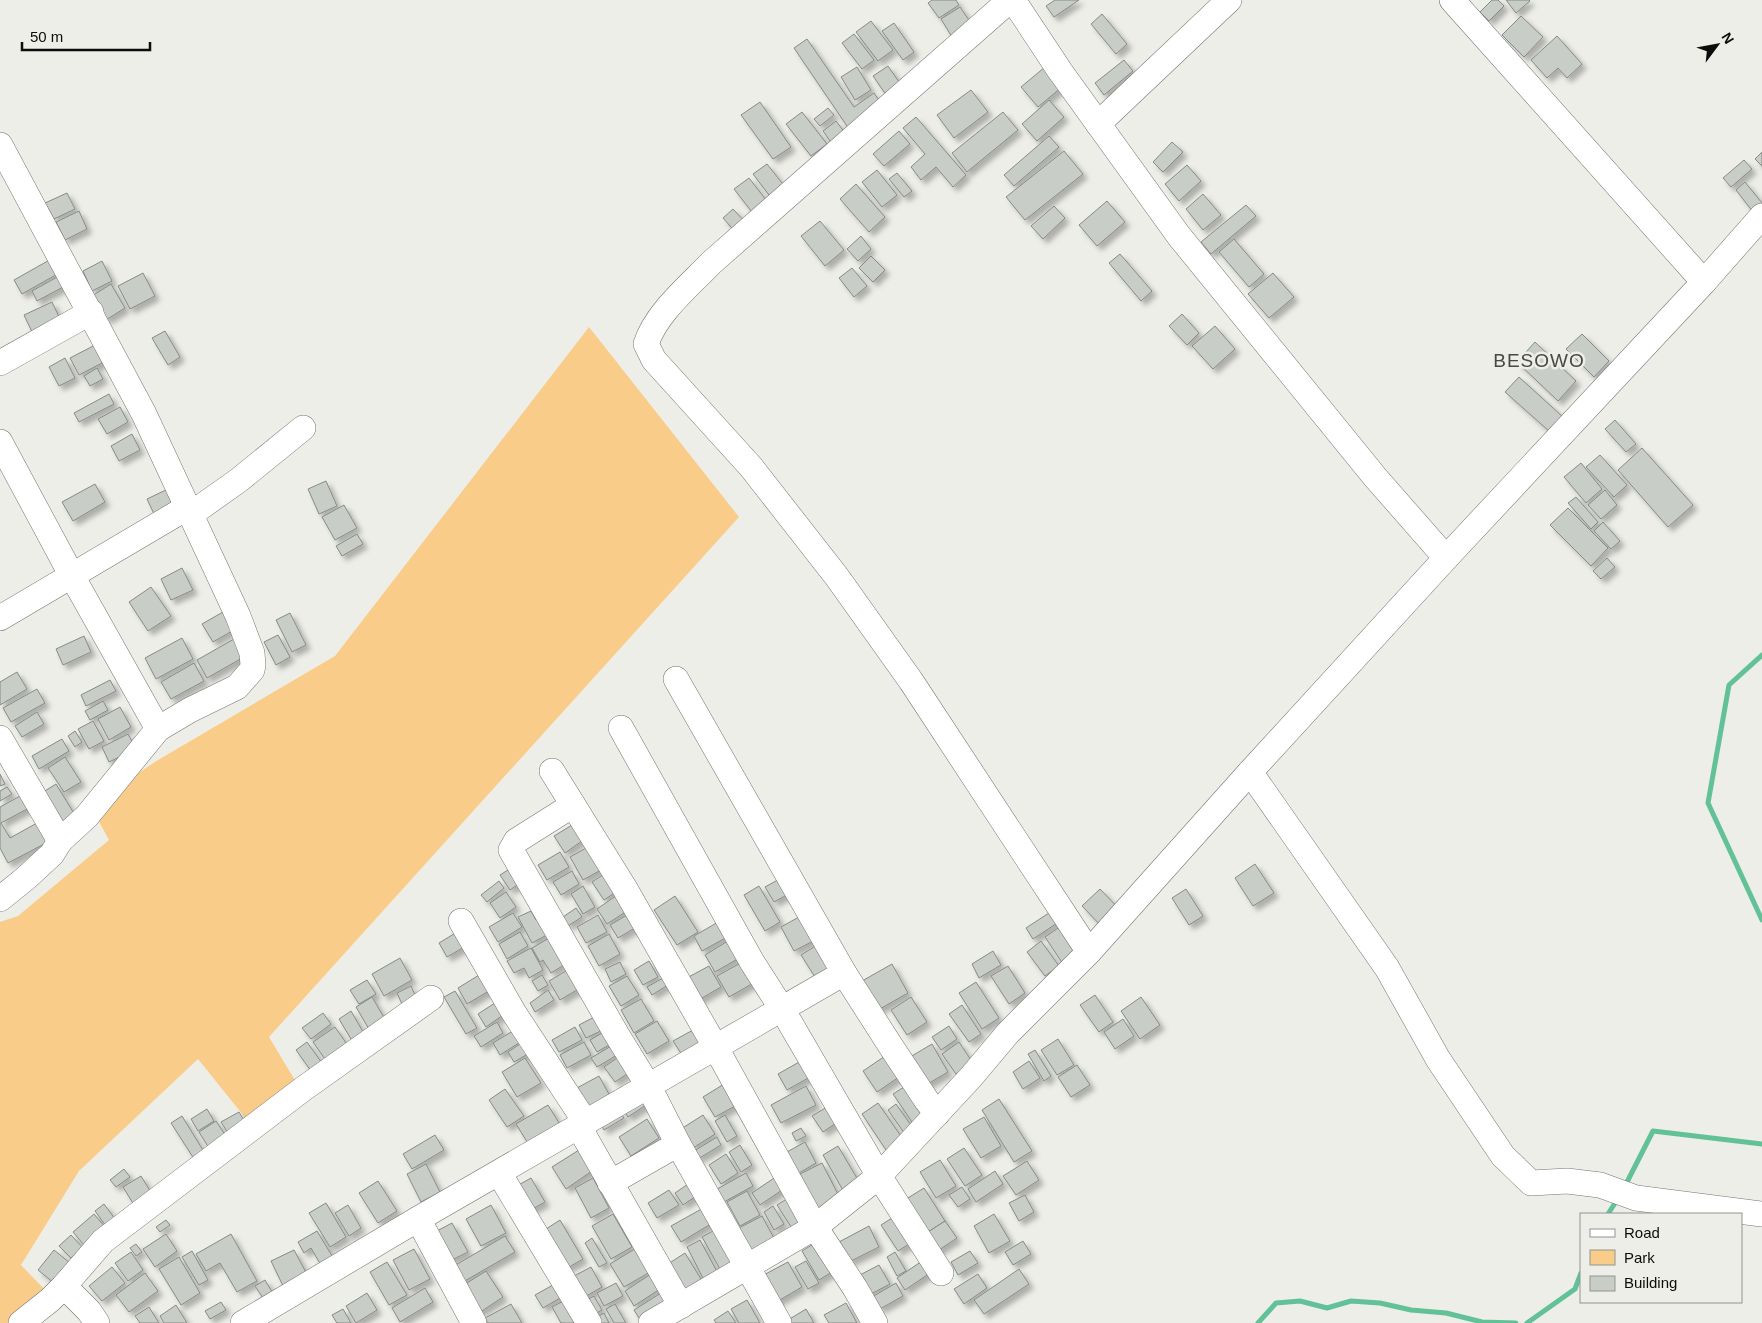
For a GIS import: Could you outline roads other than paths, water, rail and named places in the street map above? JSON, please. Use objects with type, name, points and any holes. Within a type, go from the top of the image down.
[{"type":"street","points":[[1089,952],[911,681],[837,577],[751,467],[654,360],[646,344],[649,336],[668,307],[711,263],[1012,0],[1060,71],[1179,236],[1375,477],[1446,558]]},
{"type":"street","points":[[1098,124],[1229,0]]},
{"type":"street","points":[[1452,0],[1704,282]]},
{"type":"street","points":[[0,145],[144,414],[238,616],[252,654],[253,666],[249,675],[237,687],[190,710],[158,729],[87,816],[60,841],[52,854],[0,900]]},
{"type":"street","points":[[651,1323],[815,1227],[879,1176],[937,1114],[1008,1033],[1089,952],[1250,772],[1446,558],[1704,282],[1762,216]]},
{"type":"street","points":[[0,363],[91,312]]},
{"type":"street","points":[[0,618],[190,511],[239,480],[303,428]]},
{"type":"street","points":[[0,442],[72,576],[158,729]]},
{"type":"street","points":[[676,679],[844,973],[937,1114]]},
{"type":"street","points":[[622,728],[752,962],[782,1009],[879,1176],[941,1273]]},
{"type":"street","points":[[0,738],[60,841]]},
{"type":"street","points":[[552,771],[624,888],[716,1048],[815,1227],[855,1288],[875,1323]]},
{"type":"street","points":[[1250,772],[1387,968],[1438,1059],[1503,1156],[1530,1182],[1567,1182],[1600,1185],[1636,1198],[1762,1214]]},
{"type":"street","points":[[573,805],[516,841],[511,850],[649,1087],[678,1144],[779,1323]]},
{"type":"street","points":[[461,921],[582,1125],[610,1183],[681,1306]]},
{"type":"street","points":[[243,1323],[418,1219],[844,973]]},
{"type":"street","points":[[21,1323],[64,1286],[103,1241],[303,1089],[431,998]]},
{"type":"street","points":[[610,1183],[678,1144]]},
{"type":"street","points":[[499,1173],[589,1323]]},
{"type":"street","points":[[418,1219],[474,1323]]},
{"type":"street","points":[[64,1286],[97,1323]]},
{"type":"waterway","points":[[1762,655],[1729,685],[1708,803],[1762,920]]},
{"type":"waterway","points":[[1625,1186],[1653,1131],[1762,1144]]},
{"type":"waterway","points":[[1609,1213],[1617,1200]]},
{"type":"waterway","points":[[1527,1323],[1575,1289],[1580,1276]]},
{"type":"waterway","points":[[1258,1323],[1276,1303],[1300,1301],[1327,1308],[1351,1301],[1380,1303],[1411,1310],[1446,1313],[1482,1322],[1516,1323]]},
{"type":"district","name":"BESOWO","points":[[1539,360]]}]
